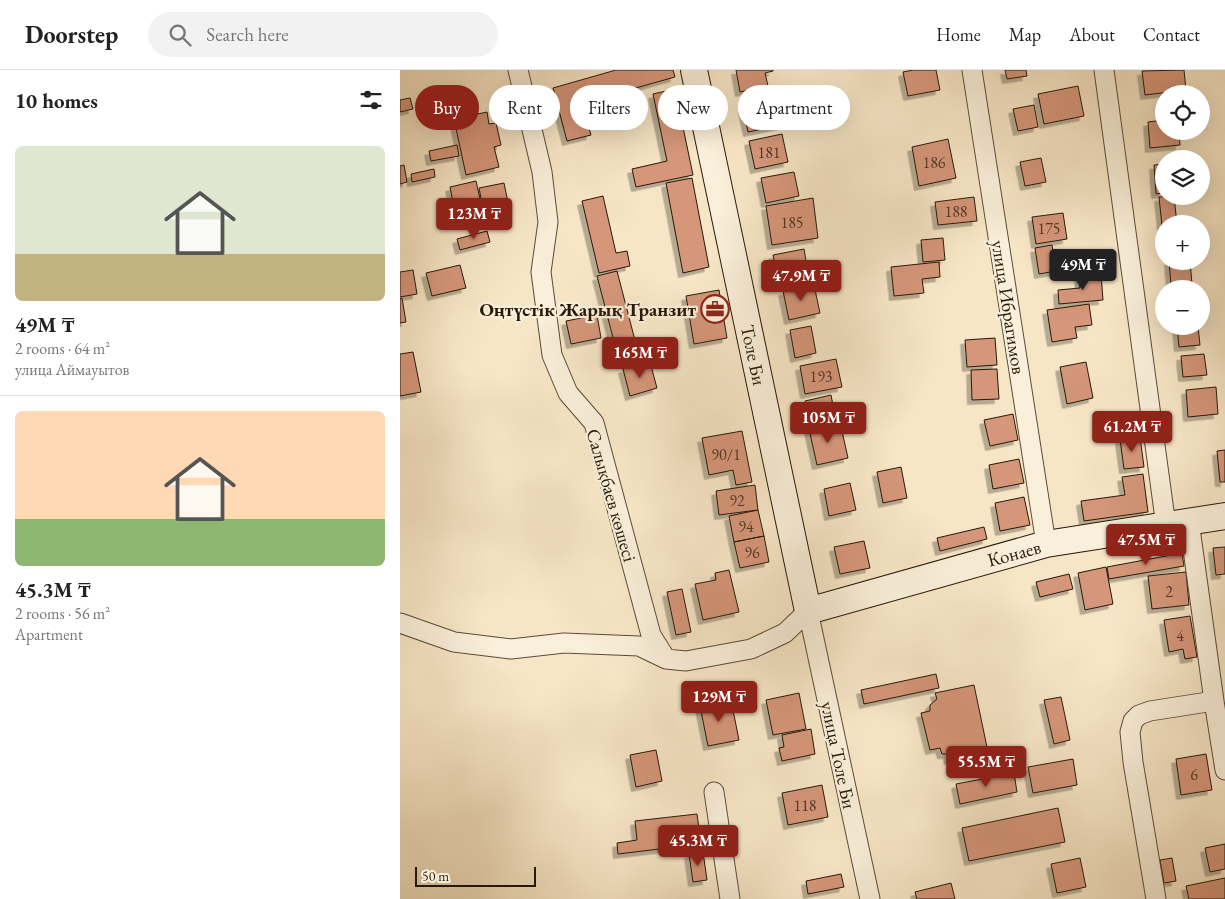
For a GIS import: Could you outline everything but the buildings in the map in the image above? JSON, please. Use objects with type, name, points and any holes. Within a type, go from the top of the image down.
[{"type":"main road","name":"Толе Би","points":[[694,70],[808,611]]},
{"type":"main road","name":"Конаев","points":[[808,611],[1046,544],[1225,516]]},
{"type":"street","name":"Салықбаев көшесі","points":[[518,70],[542,172],[548,222],[541,272],[552,355],[568,393],[594,422],[651,636],[666,659]]},
{"type":"street","name":"улица Ибрагимов","points":[[972,70],[1046,544]]},
{"type":"street","points":[[1104,70],[1178,523],[1214,701],[1225,770]]},
{"type":"street","points":[[400,624],[454,642],[511,649],[564,643],[639,646],[666,659],[686,661],[752,649],[785,633],[808,611]]},
{"type":"street","name":"улица Толе Би","points":[[808,611],[870,899]]},
{"type":"street","points":[[1156,899],[1130,745],[1130,732],[1133,721],[1139,715],[1150,711],[1214,701]]},
{"type":"street","points":[[714,792],[730,899]]},
{"type":"place","name":"Оңтүстік Жарық Транзит","points":[[715,309]]}]
